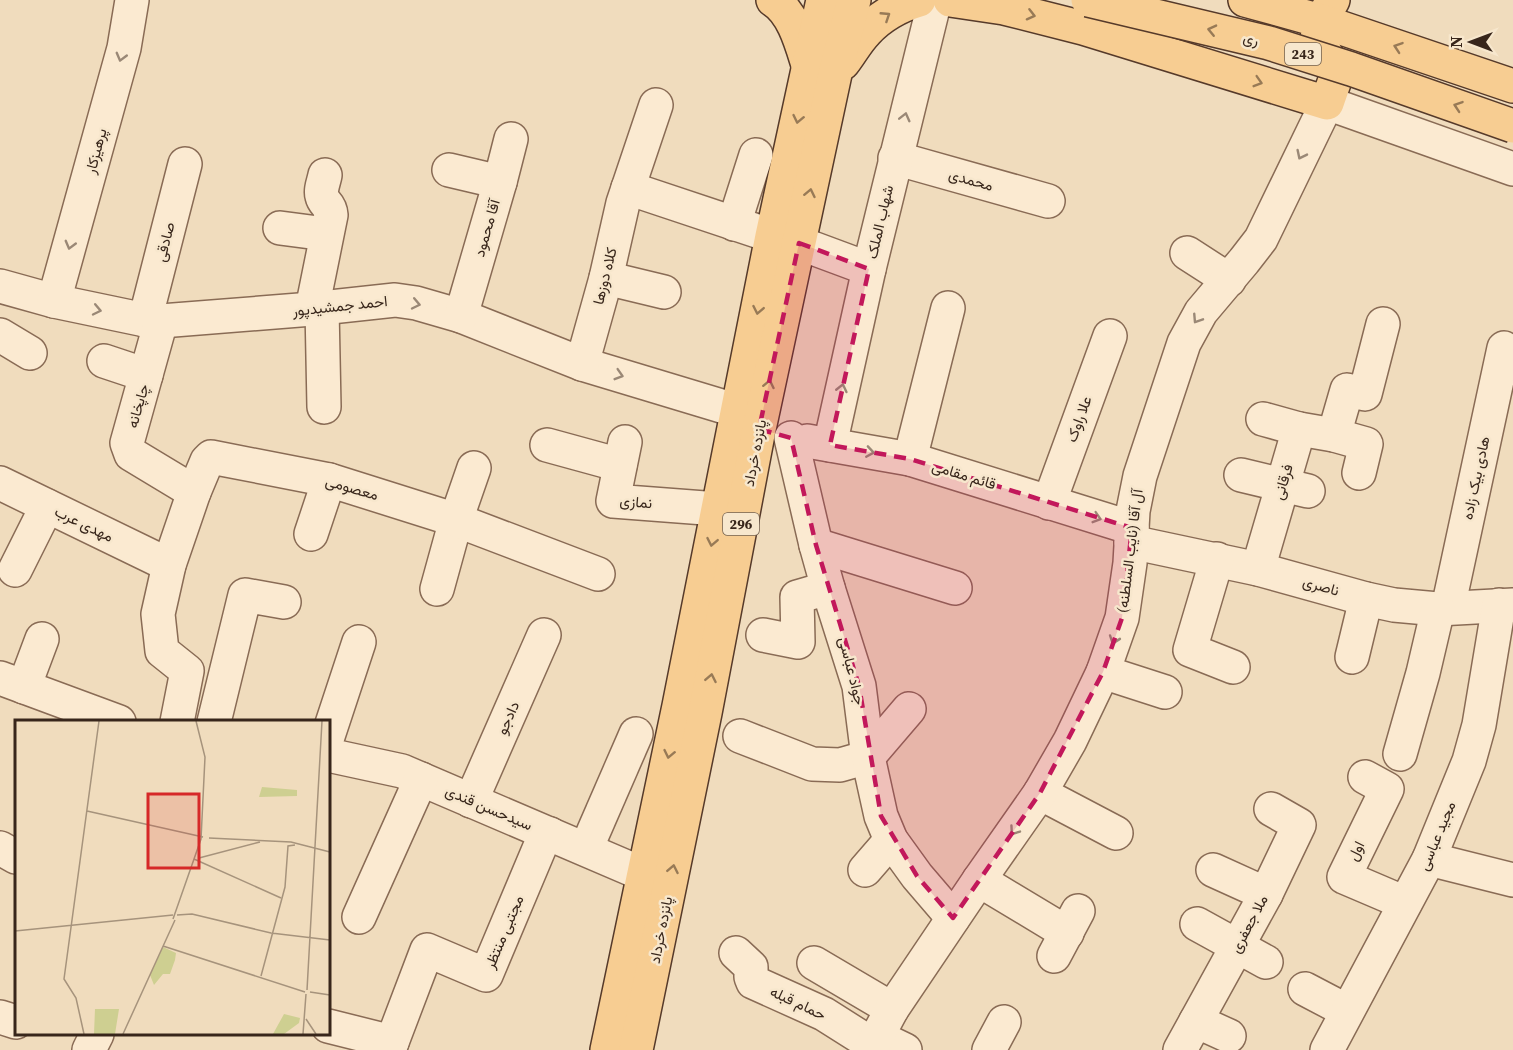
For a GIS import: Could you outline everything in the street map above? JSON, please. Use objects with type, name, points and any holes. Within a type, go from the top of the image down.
[{"type":"main road","points":[[773,0],[781,5],[822,71],[872,25],[889,13],[919,0]]},
{"type":"main road","name":"پانزده خرداد","points":[[607,1050],[633,994],[707,702],[748,420],[822,71],[823,0]]},
{"type":"main road","name":"پانزده خرداد","points":[[822,71],[854,0]]},
{"type":"main road","points":[[950,0],[1004,8],[1083,28],[1327,103],[1337,74],[1317,38],[1309,9]]},
{"type":"main road","name":"ری","points":[[1088,0],[1269,43],[1513,126]]},
{"type":"main road","points":[[1245,0],[1309,9],[1513,84]]},
{"type":"main road","name":"پانزده خرداد","points":[[636,1050],[633,994],[645,875],[718,509],[748,420]]},
{"type":"street","name":"پرهیزکار","points":[[54,301],[124,48],[132,0]]},
{"type":"street","name":"شهاب الملک","points":[[830,446],[869,268],[935,0]]},
{"type":"street","points":[[1327,103],[1513,169]]},
{"type":"street","name":"آل آقا (نایب السلطنه)","points":[[884,1038],[953,918],[1040,793],[1070,741],[1103,672],[1122,618],[1133,511],[1140,476],[1184,343],[1201,312],[1261,239],[1327,103]]},
{"type":"street","name":"کلاه دوزها","points":[[582,364],[628,188],[656,105]]},
{"type":"street","name":"آقا محمود","points":[[461,316],[511,139]]},
{"type":"street","points":[[734,224],[756,155]]},
{"type":"street","name":"محمدی","points":[[895,158],[1048,201]]},
{"type":"street","name":"صادقی","points":[[153,321],[185,164]]},
{"type":"street","points":[[449,170],[500,182]]},
{"type":"street","points":[[324,407],[317,308],[331,211],[322,198],[325,175]]},
{"type":"street","points":[[628,188],[869,268]]},
{"type":"street","points":[[280,228],[326,234]]},
{"type":"street","points":[[1187,253],[1229,280]]},
{"type":"street","points":[[606,278],[664,292]]},
{"type":"street","name":"احمد جمشیدپور","points":[[0,287],[54,301],[153,321],[395,300],[416,303],[461,316],[582,364],[748,420]]},
{"type":"street","points":[[910,459],[948,308]]},
{"type":"street","name":"چاپخانه","points":[[153,321],[146,375],[127,443],[131,454],[194,492]]},
{"type":"street","points":[[1334,435],[1347,390],[1365,394],[1383,324]]},
{"type":"street","points":[[0,336],[30,353]]},
{"type":"street","name":"علا راوک","points":[[1049,503],[1110,336]]},
{"type":"street","name":"هادی بیک زاده","points":[[1400,754],[1443,608],[1504,348]]},
{"type":"street","points":[[104,361],[146,375]]},
{"type":"street","points":[[748,420],[791,438]]},
{"type":"street","points":[[1263,420],[1366,444],[1359,473]]},
{"type":"street","name":"فرقانی","points":[[1258,569],[1295,488],[1299,429]]},
{"type":"street","name":"قائم مقامی","points":[[791,438],[910,459],[1049,503],[1132,535]]},
{"type":"street","name":"جواد عباسی","points":[[791,438],[816,545],[859,686],[868,758],[881,816],[891,840],[917,876],[953,918]]},
{"type":"street","name":"نمازی","points":[[547,446],[622,453],[613,501],[718,509]]},
{"type":"street","name":"معصومی","points":[[177,720],[187,671],[162,651],[158,614],[169,565],[194,492],[207,461],[211,457],[329,480],[456,520],[598,574]]},
{"type":"street","points":[[437,589],[456,520],[474,468]]},
{"type":"street","points":[[1241,475],[1295,488]]},
{"type":"street","points":[[311,534],[329,480]]},
{"type":"street","name":"مهدی عرب","points":[[0,483],[169,565]]},
{"type":"street","points":[[15,570],[47,506]]},
{"type":"street","name":"ناصری","points":[[1132,535],[1394,605],[1443,608],[1506,605]]},
{"type":"street","points":[[816,545],[955,588]]},
{"type":"street","points":[[1217,559],[1190,650],[1233,668]]},
{"type":"street","points":[[763,635],[798,642],[797,597],[828,588]]},
{"type":"street","points":[[214,720],[245,596],[284,602]]},
{"type":"street","points":[[1352,657],[1366,599]]},
{"type":"street","name":"مجید عباسی","points":[[1327,1050],[1429,859],[1469,761],[1506,605]]},
{"type":"street","name":"دادجو","points":[[471,801],[544,634]]},
{"type":"street","points":[[42,639],[12,683],[114,720]]},
{"type":"street","points":[[330,730],[359,642]]},
{"type":"street","points":[[1103,672],[1165,692]]},
{"type":"street","points":[[740,736],[812,764],[840,765],[868,758],[909,709]]},
{"type":"street","points":[[586,849],[636,734]]},
{"type":"street","name":"سیدحسن قندی","points":[[330,755],[402,771],[645,875]]},
{"type":"street","name":"اول","points":[[1365,777],[1387,789],[1344,877],[1405,903]]},
{"type":"street","points":[[359,917],[421,779]]},
{"type":"street","points":[[1040,793],[1116,833]]},
{"type":"street","name":"ملا جعفری","points":[[1180,1050],[1266,894],[1299,825],[1270,809]]},
{"type":"street","name":"مجتبی منتظر","points":[[390,1046],[428,950],[486,975],[542,842],[550,834]]},
{"type":"street","points":[[865,870],[891,840]]},
{"type":"street","points":[[0,848],[15,856]]},
{"type":"street","points":[[1429,859],[1513,880]]},
{"type":"street","points":[[1213,870],[1266,894]]},
{"type":"street","points":[[979,880],[1066,934]]},
{"type":"street","points":[[1197,924],[1266,962]]},
{"type":"street","name":"حمام قبله","points":[[736,953],[751,967],[753,982],[884,1038]]},
{"type":"street","points":[[814,963],[884,1038]]},
{"type":"street","points":[[1305,989],[1347,1011]]},
{"type":"street","points":[[0,1017],[15,1022]]},
{"type":"street","points":[[1196,1022],[1229,1036]]},
{"type":"street","points":[[330,1027],[390,1046]]},
{"type":"street","points":[[89,1050],[96,1035]]},
{"type":"highlighted area","points":[[799,243],[869,269],[830,445],[910,459],[1132,528],[1122,618],[1103,672],[1040,793],[953,918],[917,876],[881,816],[859,686],[816,545],[791,438],[759,429]]}]
